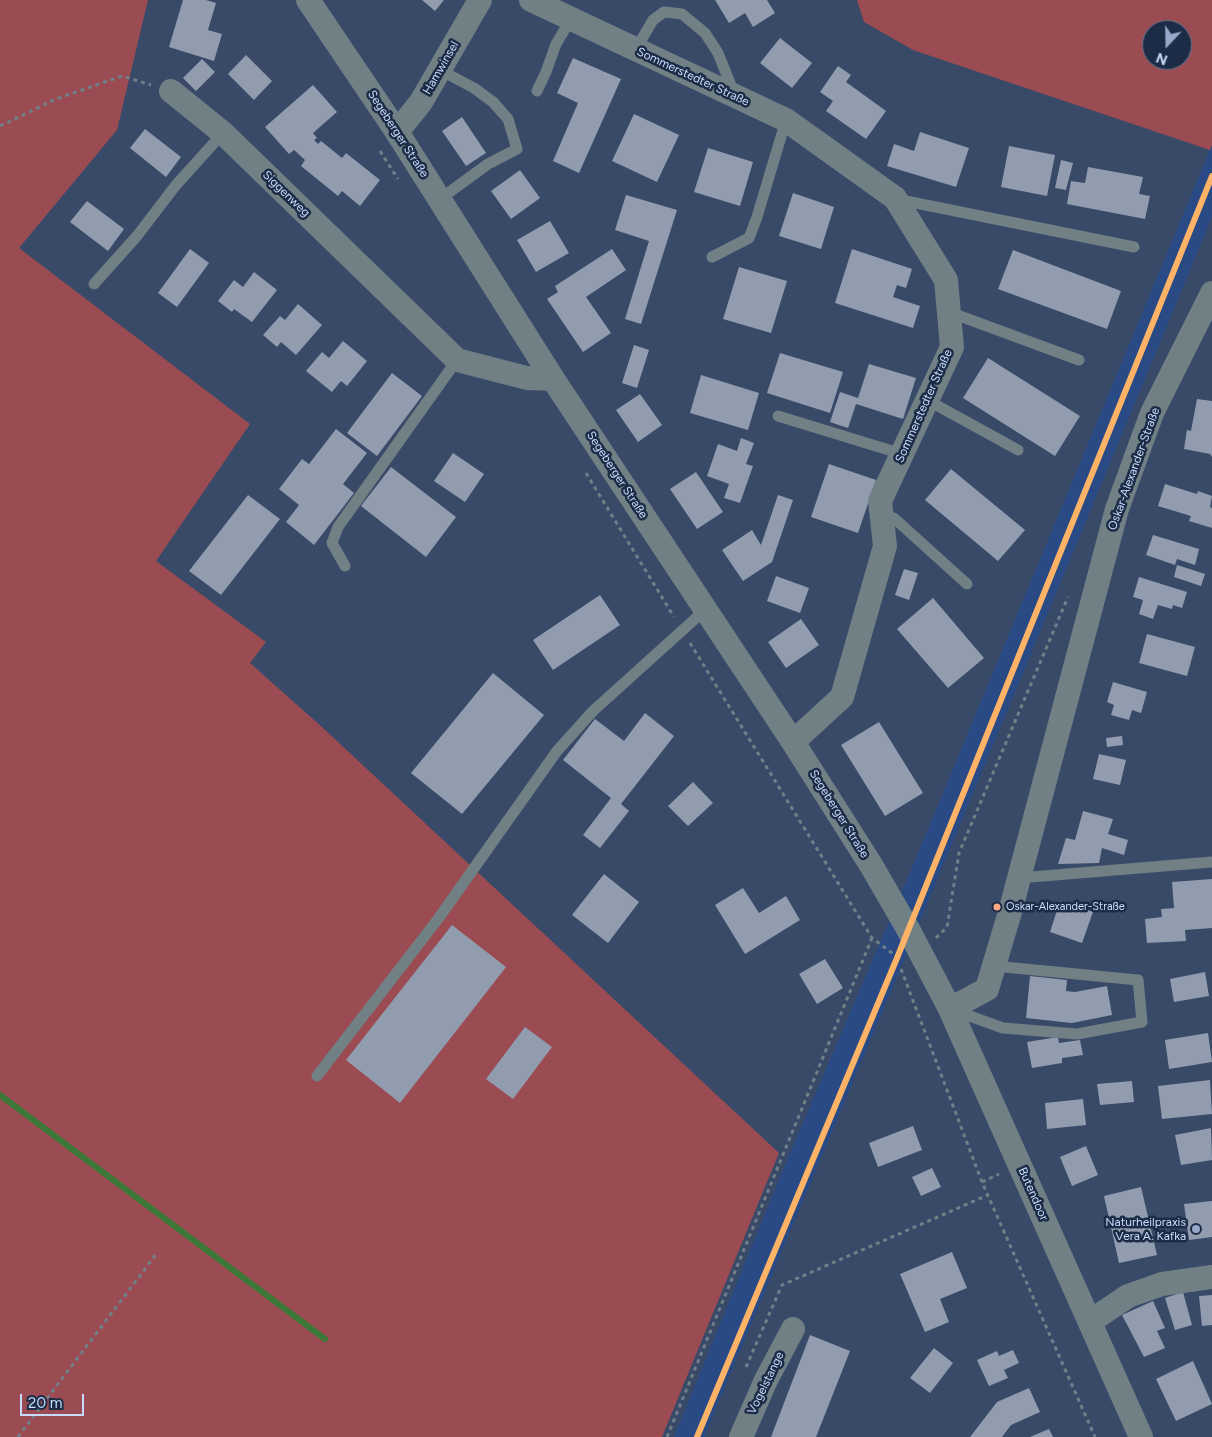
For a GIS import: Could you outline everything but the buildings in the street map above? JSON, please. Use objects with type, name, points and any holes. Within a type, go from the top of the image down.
[{"type":"street","name":"Segeberger Straße","points":[[308,0],[397,132],[553,378],[794,742],[871,865],[920,953]]},
{"type":"street","name":"Hamwinsel","points":[[397,132],[421,102],[480,0]]},
{"type":"street","name":"Sommerstedter Straße","points":[[532,0],[786,120],[894,198],[946,280],[952,347],[880,501],[885,546],[842,697],[794,742]]},
{"type":"street","name":"Siggenweg","points":[[171,91],[223,133],[457,360],[527,378],[553,378]]},
{"type":"street","name":"Oskar-Alexander-Straße","points":[[950,1009],[987,990],[1019,878],[1117,509],[1152,413],[1212,293]]},
{"type":"street","name":"Butendoor","points":[[920,953],[950,1009],[1091,1321],[1141,1437]]},
{"type":"street","points":[[1091,1321],[1128,1296],[1162,1284],[1212,1277]]},
{"type":"street","name":"Vogelstange","points":[[741,1437],[766,1380],[793,1329]]},
{"type":"lane","points":[[636,50],[653,20],[664,12],[682,14],[705,33],[718,53],[736,97]]},
{"type":"lane","points":[[537,90],[556,44],[572,19]]},
{"type":"lane","points":[[440,70],[474,88],[493,102],[508,119],[517,148],[488,164],[440,199]]},
{"type":"lane","points":[[712,257],[749,238],[757,218],[786,120]]},
{"type":"lane","points":[[94,284],[137,236],[176,184],[223,133]]},
{"type":"lane","points":[[894,198],[1134,247]]},
{"type":"lane","points":[[949,312],[1079,360]]},
{"type":"lane","points":[[345,566],[332,543],[338,527],[457,360]]},
{"type":"lane","points":[[927,400],[1018,450]]},
{"type":"lane","points":[[778,416],[902,454]]},
{"type":"lane","points":[[882,512],[896,519],[967,584]]},
{"type":"lane","points":[[317,1076],[438,919],[556,751],[593,711],[706,609]]},
{"type":"lane","points":[[1019,878],[1212,862]]},
{"type":"lane","points":[[950,1009],[1002,1028],[1076,1034],[1142,1022],[1138,980],[994,966]]},
{"type":"path","points":[[0,126],[56,99],[122,76],[171,91]]},
{"type":"path","points":[[375,142],[400,183]]},
{"type":"path","points":[[584,470],[872,938],[897,958]]},
{"type":"path","points":[[920,953],[947,927],[960,853],[1072,588]]},
{"type":"path","points":[[667,1437],[872,938]]},
{"type":"path","points":[[900,966],[988,1195],[1095,1437]]},
{"type":"path","points":[[743,1374],[782,1285],[988,1195]]},
{"type":"path","points":[[18,1437],[156,1253]]},
{"type":"shaded area","points":[[0,0],[148,0],[117,130],[19,248],[250,424],[156,561],[266,642],[250,663],[323,728],[779,1153],[662,1437],[0,1437]]},
{"type":"shaded area","points":[[857,0],[1212,0],[1212,145],[1210,150],[913,50],[864,22]]},
{"type":"shaded area","points":[[1212,145],[1212,217],[892,989],[704,1437],[674,1437],[787,1160],[909,875]]},
{"type":"waterway","points":[[0,1095],[325,1339]]},
{"type":"transit line","points":[[697,1437],[897,958],[1212,176]]},
{"type":"place","name":"Oskar-Alexander-Straße","points":[[997,907]]},
{"type":"place","name":"Naturheilpraxis Vera A. Kafka","points":[[1196,1229]]}]
